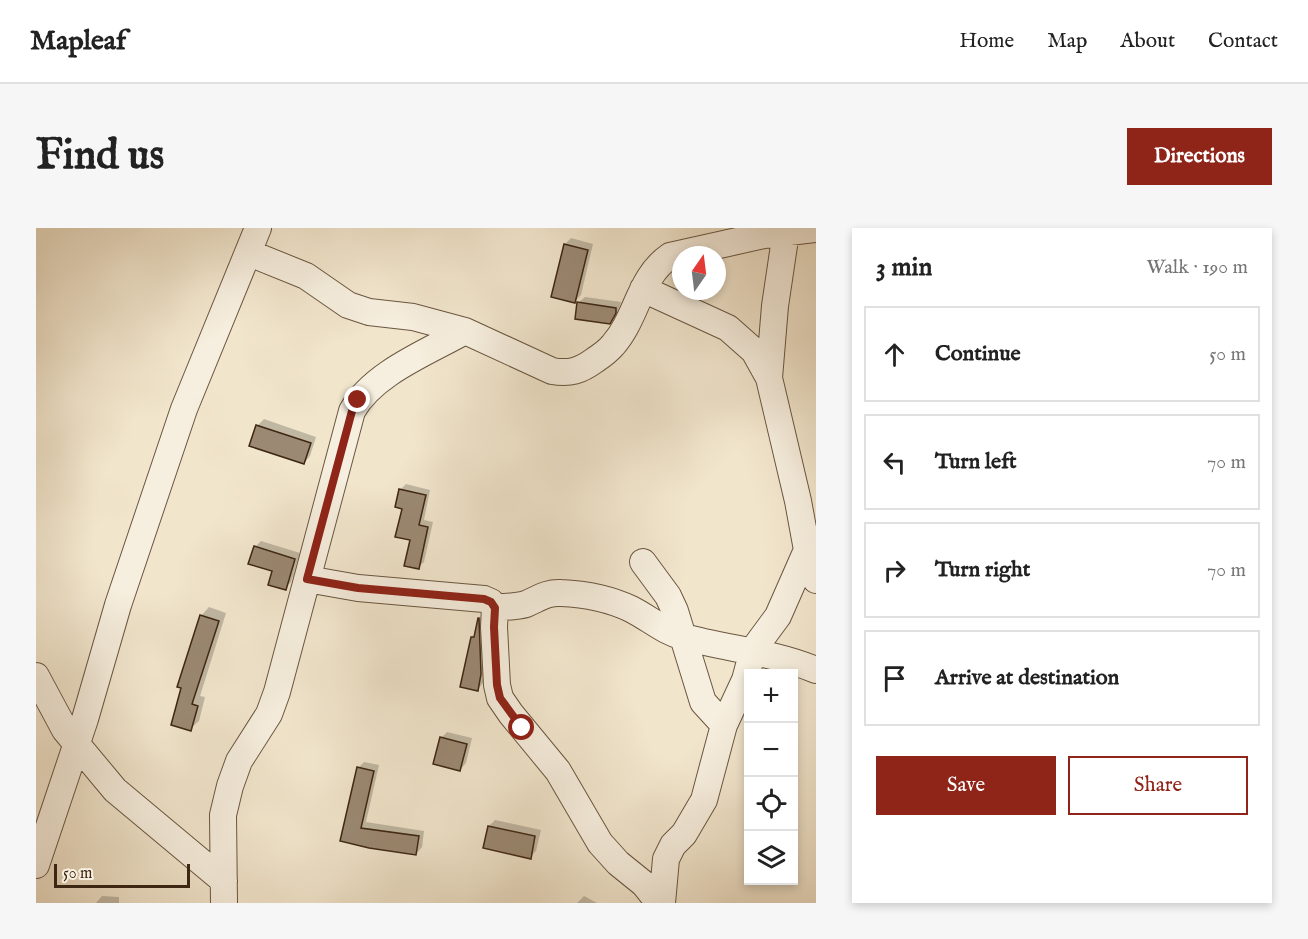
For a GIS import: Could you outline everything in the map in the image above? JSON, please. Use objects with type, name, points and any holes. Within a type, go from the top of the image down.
[{"type":"street","points":[[36,865],[76,744],[121,595],[184,410],[249,237],[348,305],[369,312],[413,317],[465,331],[552,371],[563,373],[576,372],[612,346],[623,331],[658,264],[670,255],[764,235],[816,229]]},
{"type":"street","points":[[769,378],[775,306],[786,232]]},
{"type":"street","points":[[643,289],[728,328],[754,351],[769,378],[812,544],[816,580]]},
{"type":"street","points":[[224,892],[223,815],[230,786],[239,761],[269,714],[352,411],[358,400],[390,372],[465,331]]},
{"type":"street","points":[[660,903],[666,859],[673,844],[684,834],[704,800],[724,725],[745,680],[753,650],[778,616],[812,544]]},
{"type":"street","points":[[643,562],[668,596],[675,611],[703,702],[724,725]]},
{"type":"street","points":[[307,579],[358,588],[484,599],[491,602],[495,608],[497,685],[500,698],[558,771],[600,843],[618,863],[644,884],[660,903]]},
{"type":"street","points":[[495,608],[516,607],[549,593],[611,601],[632,609],[682,637],[753,650],[816,670]]},
{"type":"street","points":[[36,676],[65,730],[76,744],[122,796],[224,892]]},
{"type":"building","points":[[564,244],[588,250],[575,303],[551,297]]},
{"type":"building","points":[[577,302],[616,308],[616,313],[610,324],[575,319]]},
{"type":"building","points":[[256,425],[311,443],[304,464],[249,446]]},
{"type":"building","points":[[399,489],[426,495],[419,525],[428,527],[419,569],[404,566],[410,540],[395,537],[402,509],[395,507]]},
{"type":"building","points":[[254,546],[295,559],[286,590],[268,585],[272,571],[248,564]]},
{"type":"building","points":[[200,615],[219,621],[192,704],[198,706],[191,731],[171,725],[181,688],[177,687]]},
{"type":"building","points":[[478,618],[481,674],[478,691],[460,687],[471,637],[474,637]]},
{"type":"building","points":[[440,737],[467,744],[460,771],[433,764]]},
{"type":"building","points":[[357,767],[374,771],[361,828],[419,836],[416,855],[340,841]]},
{"type":"building","points":[[488,826],[535,836],[531,859],[483,848]]},
{"type":"route","points":[[358,400],[352,411],[307,579],[358,588],[484,599],[491,602],[495,608],[497,685],[500,698],[522,728]]}]
